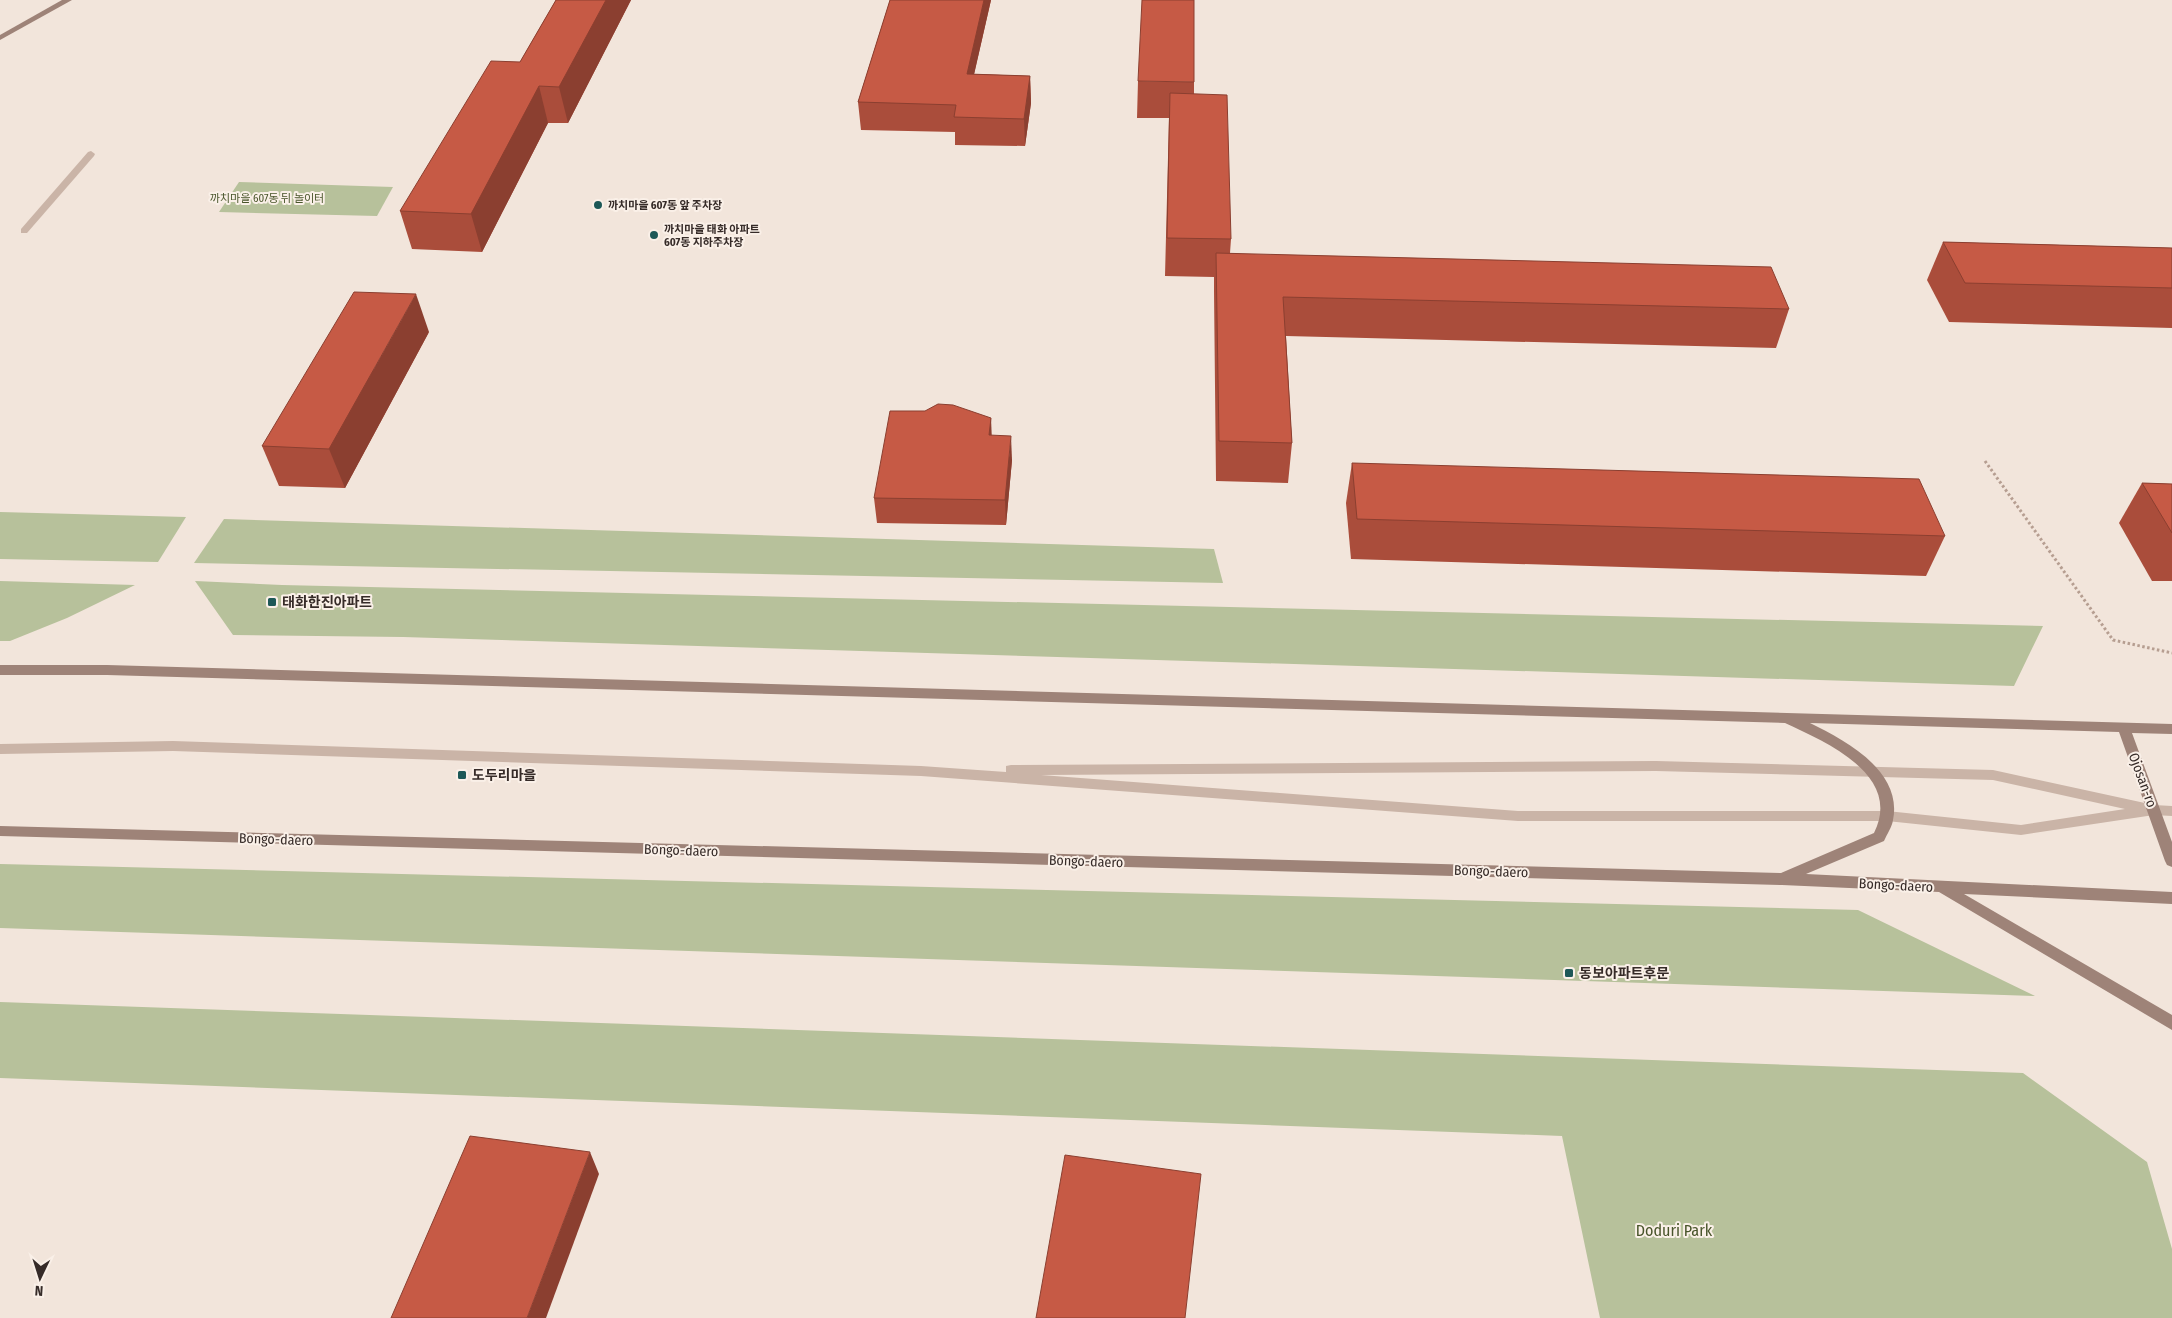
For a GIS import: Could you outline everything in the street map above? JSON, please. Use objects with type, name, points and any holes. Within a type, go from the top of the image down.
[{"type":"main road","points":[[0,38],[68,0]]},
{"type":"main road","points":[[0,670],[156,672],[2172,729]]},
{"type":"main road","points":[[1782,879],[1879,837],[1887,816],[1884,794],[1874,772],[1843,746],[1786,717]]},
{"type":"main road","name":"Ojosan-ro","points":[[2124,728],[2172,861]]},
{"type":"main road","name":"Bongo-daero","points":[[0,832],[1782,879],[2172,898]]},
{"type":"main road","points":[[1942,888],[2172,1023]]},
{"type":"lane","points":[[24,231],[91,154]]},
{"type":"lane","points":[[0,749],[173,746],[921,771],[1656,766],[1993,775],[2154,810],[2172,811]]},
{"type":"lane","points":[[921,771],[1518,816],[1887,816],[2022,830],[2154,810]]},
{"type":"path","points":[[1985,461],[2113,640],[2172,653]]},
{"type":"green space","name":"까치마을 607동 뒤 놀이터","points":[[239,182],[393,187],[377,216],[219,212]]},
{"type":"green space","points":[[0,512],[186,517],[158,562],[0,559]]},
{"type":"green space","points":[[224,519],[1214,549],[1223,583],[194,563]]},
{"type":"green space","points":[[0,581],[135,585],[67,618],[10,641],[0,641]]},
{"type":"green space","points":[[195,581],[282,585],[2043,626],[2014,686],[403,637],[233,635]]},
{"type":"green space","points":[[0,864],[1858,910],[2035,996],[0,928]]},
{"type":"green space","name":"Doduri Park","points":[[0,1002],[2023,1073],[2147,1162],[2172,1249],[2172,1318],[1600,1318],[1562,1136],[0,1078]]},
{"type":"building","points":[[556,0],[606,0],[559,87],[539,86],[471,214],[400,211],[491,61],[520,62]]},
{"type":"building","points":[[890,0],[984,0],[967,74],[1030,76],[1024,119],[954,117],[956,105],[858,102]]},
{"type":"building","points":[[1142,0],[1194,0],[1194,82],[1138,81]]},
{"type":"building","points":[[1170,93],[1227,95],[1231,239],[1167,238]]},
{"type":"building","points":[[1943,242],[2172,248],[2172,288],[1965,283]]},
{"type":"building","points":[[1216,253],[1771,267],[1789,309],[1283,297],[1292,443],[1219,441]]},
{"type":"building","points":[[354,292],[416,294],[329,449],[262,446]]},
{"type":"building","points":[[938,404],[953,405],[991,418],[989,435],[1011,436],[1005,500],[874,498],[890,411],[925,411]]},
{"type":"building","points":[[1352,463],[1919,479],[1945,536],[1357,519]]},
{"type":"building","points":[[2142,483],[2172,484],[2172,533]]},
{"type":"building","points":[[470,1136],[590,1152],[527,1318],[391,1318]]},
{"type":"building","points":[[1065,1155],[1201,1174],[1185,1318],[1036,1318]]},
{"type":"place","name":"까치마을 607동 앞 주차장","points":[[598,205]]},
{"type":"place","name":"까치마을 태화 아파트 607동 지하주차장","points":[[654,235]]},
{"type":"place","name":"태화한진아파트","points":[[272,602]]},
{"type":"place","name":"도두리마을","points":[[462,775]]},
{"type":"place","name":"동보아파트후문","points":[[1569,973]]}]
